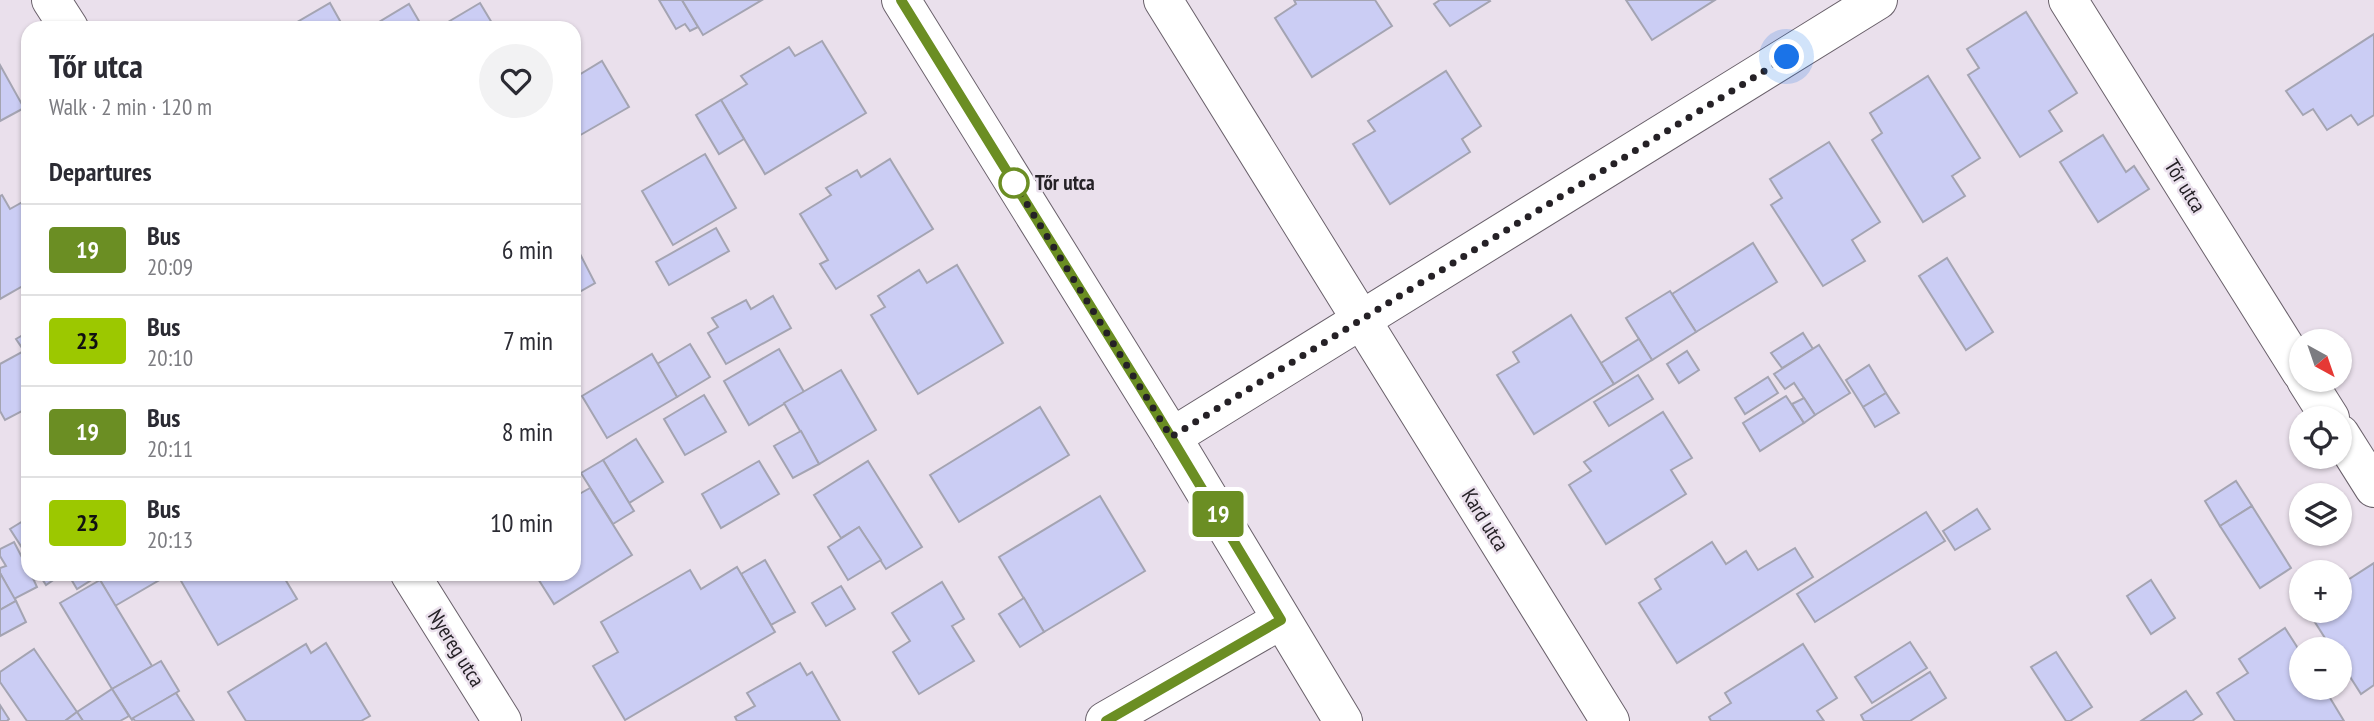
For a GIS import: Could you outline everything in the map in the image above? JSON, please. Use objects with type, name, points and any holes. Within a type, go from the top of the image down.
[{"type":"street","points":[[51,0],[64,21]]},
{"type":"street","points":[[901,0],[1343,721]]},
{"type":"street","name":"Kard utca","points":[[1163,0],[1610,721]]},
{"type":"street","points":[[1171,437],[1878,0]]},
{"type":"street","name":"Tőr utca","points":[[2068,0],[2289,353]]},
{"type":"street","points":[[2352,453],[2374,488]]},
{"type":"street","name":"Nyereg utca","points":[[414,581],[502,721]]},
{"type":"street","points":[[1105,721],[1281,620]]},
{"type":"building","points":[[659,0],[682,0],[698,27],[690,31],[685,24],[676,29]]},
{"type":"building","points":[[682,0],[762,0],[703,35]]},
{"type":"building","points":[[1294,0],[1375,0],[1392,26],[1312,77],[1275,18],[1296,4]]},
{"type":"building","points":[[1440,0],[1490,1],[1450,26],[1434,4]]},
{"type":"building","points":[[1626,0],[1715,0],[1652,40]]},
{"type":"building","points":[[330,3],[340,21],[299,21]]},
{"type":"building","points":[[480,3],[491,21],[450,21]]},
{"type":"building","points":[[409,4],[419,21],[381,21]]},
{"type":"building","points":[[2026,12],[2077,93],[2049,111],[2062,131],[2020,157],[1968,75],[1979,68],[1967,49]]},
{"type":"building","points":[[2374,34],[2374,115],[2358,125],[2351,115],[2327,130],[2313,109],[2303,115],[2286,91]]},
{"type":"building","points":[[822,41],[866,113],[765,174],[721,100],[747,84],[741,76],[789,47],[795,56]]},
{"type":"building","points":[[602,61],[629,107],[581,135],[581,74]]},
{"type":"building","points":[[0,65],[21,103],[21,110],[0,121]]},
{"type":"building","points":[[1446,71],[1481,126],[1462,139],[1470,152],[1390,204],[1353,144],[1375,131],[1368,121]]},
{"type":"building","points":[[1928,76],[1980,158],[1952,176],[1965,196],[1923,222],[1872,140],[1882,133],[1870,113]]},
{"type":"building","points":[[721,100],[744,139],[719,154],[696,115]]},
{"type":"building","points":[[2103,135],[2126,172],[2134,166],[2149,189],[2098,222],[2060,162]]},
{"type":"building","points":[[1829,142],[1880,222],[1852,240],[1865,261],[1823,286],[1771,205],[1782,198],[1770,179]]},
{"type":"building","points":[[705,154],[736,208],[673,245],[642,191]]},
{"type":"building","points":[[890,159],[933,229],[836,289],[820,264],[828,260],[800,214],[831,195],[826,188],[857,170],[861,177]]},
{"type":"building","points":[[2,195],[10,209],[21,203],[21,287],[0,299]]},
{"type":"building","points":[[716,228],[729,251],[669,285],[656,262]]},
{"type":"building","points":[[1753,243],[1777,282],[1696,332],[1672,294]]},
{"type":"building","points":[[581,256],[595,283],[581,291]]},
{"type":"building","points":[[1947,258],[1993,332],[1966,350],[1919,276]]},
{"type":"building","points":[[957,265],[1003,343],[918,394],[871,315],[885,307],[878,296],[919,270],[927,283]]},
{"type":"building","points":[[1670,291],[1696,332],[1652,360],[1626,318]]},
{"type":"building","points":[[773,296],[791,328],[726,364],[708,333],[718,327],[712,318],[746,300],[751,309]]},
{"type":"building","points":[[1571,315],[1614,384],[1534,434],[1497,375],[1519,362],[1513,352]]},
{"type":"building","points":[[1803,333],[1813,349],[1782,368],[1771,353]]},
{"type":"building","points":[[1639,339],[1652,360],[1614,384],[1601,363]]},
{"type":"building","points":[[690,344],[710,377],[677,397],[657,364]]},
{"type":"building","points":[[1819,345],[1850,393],[1815,415],[1794,383],[1785,389],[1774,374]]},
{"type":"building","points":[[779,349],[804,392],[749,425],[724,381]]},
{"type":"building","points":[[1687,351],[1699,370],[1679,383],[1667,364]]},
{"type":"building","points":[[21,353],[21,412],[5,420],[0,411],[0,364]]},
{"type":"building","points":[[652,354],[677,397],[607,438],[582,396]]},
{"type":"building","points":[[1869,365],[1886,393],[1863,407],[1846,380]]},
{"type":"building","points":[[841,370],[876,430],[819,464],[784,403]]},
{"type":"building","points":[[1638,375],[1653,399],[1609,426],[1594,402]]},
{"type":"building","points":[[1768,377],[1778,393],[1745,414],[1735,398]]},
{"type":"building","points":[[1886,393],[1899,413],[1875,427],[1863,407]]},
{"type":"building","points":[[704,395],[726,432],[685,455],[664,419]]},
{"type":"building","points":[[1786,396],[1804,423],[1760,451],[1743,423]]},
{"type":"building","points":[[1804,398],[1815,415],[1804,423],[1792,404]]},
{"type":"building","points":[[1040,407],[1069,455],[959,522],[930,475]]},
{"type":"building","points":[[1663,412],[1692,458],[1671,470],[1686,494],[1606,544],[1569,485],[1591,471],[1584,462]]},
{"type":"building","points":[[801,431],[819,464],[793,478],[774,446]]},
{"type":"building","points":[[636,439],[663,482],[629,503],[603,460]]},
{"type":"building","points":[[603,460],[634,511],[613,524],[581,473]]},
{"type":"building","points":[[759,461],[779,494],[721,528],[702,494]]},
{"type":"building","points":[[868,461],[922,547],[886,569],[859,527],[841,538],[814,495]]},
{"type":"building","points":[[2236,481],[2252,506],[2220,526],[2205,501]]},
{"type":"building","points":[[590,488],[632,555],[554,604],[539,581],[581,581],[581,493]]},
{"type":"building","points":[[1100,496],[1145,571],[1044,632],[999,557]]},
{"type":"building","points":[[2252,506],[2289,565],[2289,569],[2260,588],[2220,526]]},
{"type":"building","points":[[1977,509],[1990,529],[1955,550],[1943,531]]},
{"type":"building","points":[[1926,512],[1945,541],[1815,622],[1797,594]]},
{"type":"building","points":[[21,522],[21,546],[10,529]]},
{"type":"building","points":[[859,527],[881,560],[848,580],[828,547]]},
{"type":"building","points":[[14,542],[21,556],[21,581],[34,581],[37,587],[14,599],[0,573],[0,568],[6,566],[0,556],[0,549]]},
{"type":"building","points":[[1712,542],[1726,564],[1746,551],[1758,570],[1795,548],[1813,577],[1677,663],[1639,603],[1661,589],[1655,579]]},
{"type":"building","points":[[765,560],[795,612],[771,625],[741,574]]},
{"type":"building","points":[[2374,563],[2374,685],[2361,694],[2352,680],[2352,637],[2324,637],[2315,623],[2352,623],[2352,577]]},
{"type":"building","points":[[737,567],[775,632],[625,720],[593,666],[618,652],[601,622],[690,570],[701,589]]},
{"type":"building","points":[[0,573],[16,601],[0,610]]},
{"type":"building","points":[[2151,580],[2175,618],[2151,634],[2127,596]]},
{"type":"building","points":[[72,581],[90,581],[77,589]]},
{"type":"building","points":[[101,581],[158,581],[115,606]]},
{"type":"building","points":[[101,581],[152,666],[112,689],[60,603]]},
{"type":"building","points":[[181,581],[286,581],[297,599],[218,645]]},
{"type":"building","points":[[942,582],[964,619],[952,626],[974,661],[919,694],[893,652],[910,641],[892,613]]},
{"type":"building","points":[[841,586],[855,609],[826,626],[812,603]]},
{"type":"building","points":[[1024,598],[1044,632],[1020,647],[999,614]]},
{"type":"building","points":[[16,601],[26,622],[0,636],[0,610]]},
{"type":"building","points":[[2285,628],[2291,637],[2289,700],[2331,700],[2344,721],[2235,721],[2217,693],[2248,673],[2239,659]]},
{"type":"building","points":[[1910,642],[1927,668],[1872,703],[1855,677]]},
{"type":"building","points":[[326,643],[370,716],[361,721],[246,721],[228,692],[306,644],[311,653]]},
{"type":"building","points":[[1803,644],[1837,698],[1817,711],[1824,721],[1711,721],[1709,717],[1731,703],[1725,693]]},
{"type":"building","points":[[34,649],[77,712],[65,721],[27,721],[0,682],[0,672]]},
{"type":"building","points":[[2056,652],[2092,707],[2070,721],[2066,721],[2031,667]]},
{"type":"building","points":[[161,661],[179,691],[132,720],[112,689]]},
{"type":"building","points":[[800,663],[807,675],[812,672],[840,721],[737,721],[735,717],[755,706],[747,693]]},
{"type":"building","points":[[1930,672],[1946,698],[1910,721],[1864,721],[1861,715]]},
{"type":"building","points":[[112,689],[129,716],[120,721],[83,721],[77,712]]},
{"type":"building","points":[[2186,691],[2202,714],[2192,721],[2141,721]]},
{"type":"building","points":[[176,693],[194,721],[135,721],[133,718]]},
{"type":"building","points":[[0,705],[9,719],[7,721],[0,721]]},
{"type":"building","points":[[77,712],[83,721],[65,721]]},
{"type":"bus line","name":"19","points":[[901,0],[1281,620],[1106,721]]},
{"type":"place","name":"Tőr utca","points":[[1014,183]]},
{"type":"route","points":[[1014,183],[1171,437],[1787,57]]}]
